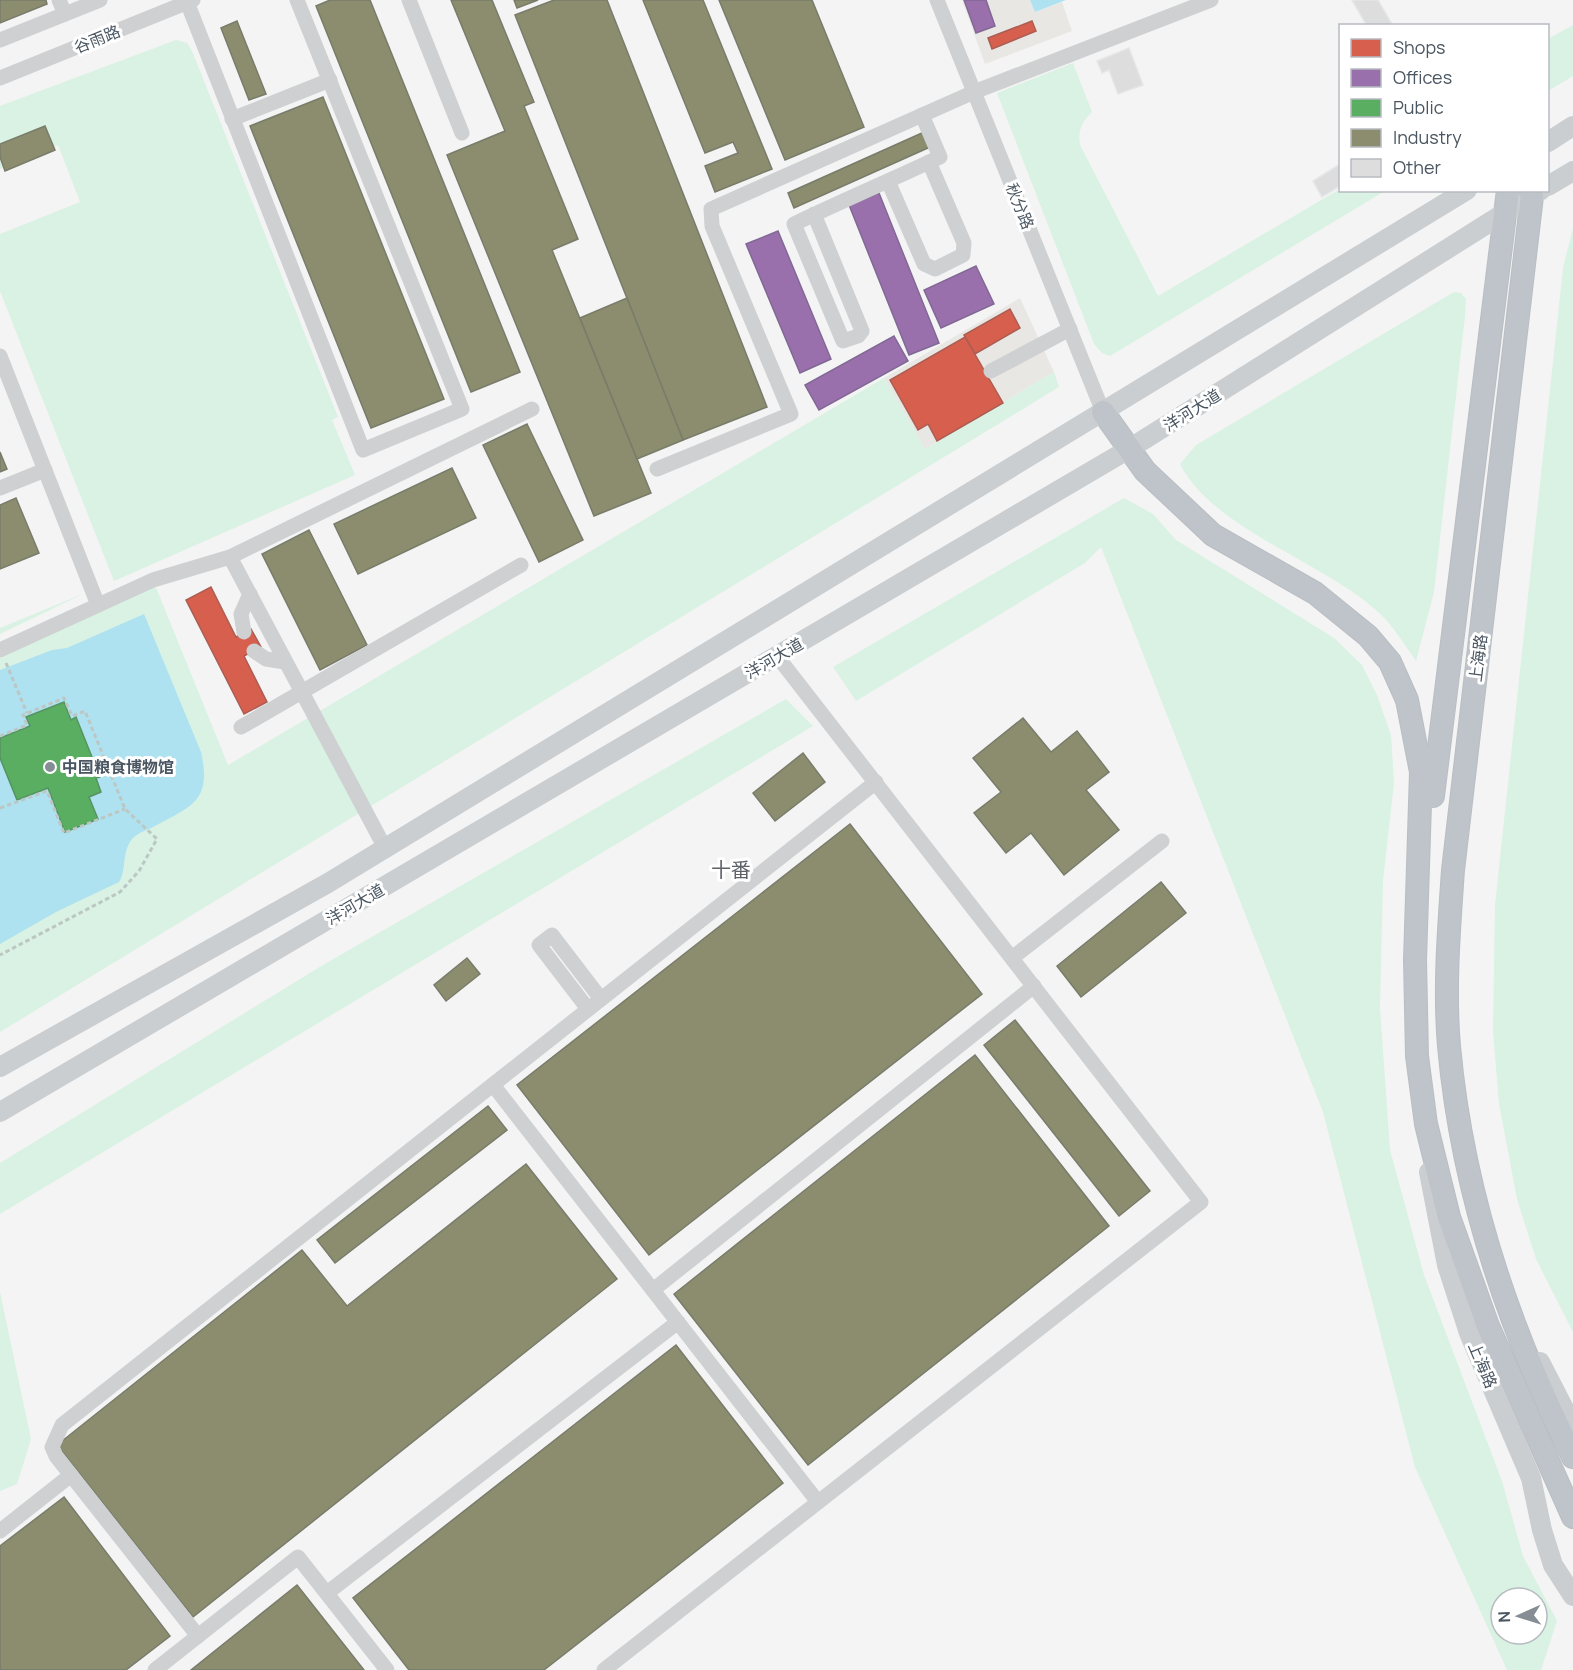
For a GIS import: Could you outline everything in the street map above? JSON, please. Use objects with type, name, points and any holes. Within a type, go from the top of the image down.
[{"type":"highway","name":"上海路","points":[[1415,960],[1508,192]]},
{"type":"highway","name":"上海路","points":[[1537,192],[1453,870],[1447,962],[1449,1046],[1460,1128],[1483,1233],[1502,1296],[1552,1416],[1573,1456]]},
{"type":"highway","name":"上海路","points":[[1103,412],[1129,449],[1173,500],[1213,536],[1315,593],[1368,636],[1390,662],[1407,700],[1421,772],[1415,960],[1418,1056],[1426,1124],[1449,1216],[1488,1326],[1573,1517]]},
{"type":"main road","points":[[1549,141],[1573,126]]},
{"type":"main road","name":"洋河大道","points":[[1549,184],[1573,171]]},
{"type":"main road","name":"洋河大道","points":[[0,1068],[385,848],[1464,192]]},
{"type":"main road","name":"洋河大道","points":[[0,1112],[1129,449],[1536,192]]},
{"type":"main road","name":"上海路","points":[[1426,1124],[1431,1188],[1447,1265],[1469,1333],[1531,1478],[1542,1530],[1553,1565],[1573,1596]]},
{"type":"main road","name":"上海路","points":[[1460,1128],[1500,1260],[1538,1358],[1573,1426]]},
{"type":"street","points":[[0,40],[62,7],[100,0]]},
{"type":"street","points":[[190,1],[232,118],[363,450],[462,409],[297,0]]},
{"type":"street","points":[[409,0],[462,133]]},
{"type":"street","name":"秋分路","points":[[937,0],[1103,412]]},
{"type":"street","points":[[657,469],[791,414],[712,226],[711,208],[974,92],[1211,0]]},
{"type":"street","name":"谷雨路","points":[[0,78],[190,1]]},
{"type":"street","points":[[232,118],[330,80]]},
{"type":"street","points":[[814,214],[862,331],[849,340],[843,341],[794,224],[814,214],[940,157],[922,115]]},
{"type":"street","points":[[888,181],[924,264],[935,269],[957,259],[963,255],[964,243],[929,162]]},
{"type":"street","points":[[991,371],[1070,329]]},
{"type":"street","points":[[0,356],[98,605]]},
{"type":"street","points":[[3,656],[98,605],[153,580],[230,557],[532,409]]},
{"type":"street","points":[[0,488],[45,470]]},
{"type":"street","points":[[230,557],[385,848]]},
{"type":"street","points":[[241,727],[521,565]]},
{"type":"street","points":[[244,632],[241,614],[250,594]]},
{"type":"street","points":[[254,651],[266,659],[285,662]]},
{"type":"street","points":[[604,1670],[1201,1202],[777,656]]},
{"type":"street","points":[[198,1636],[51,1447],[62,1425],[876,782]]},
{"type":"street","points":[[1012,958],[1162,841]]},
{"type":"street","points":[[588,1009],[539,945],[552,935],[601,999]]},
{"type":"street","points":[[653,1290],[1034,986]]},
{"type":"street","points":[[493,1085],[818,1502]]},
{"type":"street","points":[[327,1593],[678,1322]]},
{"type":"street","points":[[0,1531],[71,1475]]},
{"type":"street","points":[[155,1670],[298,1557],[387,1670]]},
{"type":"path","points":[[3,656],[27,713]]},
{"type":"path","points":[[0,736],[27,725],[23,715],[64,698],[72,716],[85,711],[125,808],[157,838],[139,871],[120,892],[0,956]]},
{"type":"path","points":[[0,808],[47,791],[64,833],[125,808]]},
{"type":"shaded area","points":[[962,0],[1030,0],[1035,12],[1062,2],[1072,31],[985,64]]},
{"type":"shaded area","points":[[1020,298],[1054,372],[925,449],[884,378]]},
{"type":"green space","points":[[1573,25],[1573,76],[1549,90],[1549,38]]},
{"type":"green space","points":[[176,40],[187,43],[192,51],[338,417],[332,420],[355,475],[114,581],[0,291],[0,234],[80,202],[58,145],[0,169],[0,106]]},
{"type":"green space","points":[[1073,63],[1092,112],[1081,127],[1080,145],[1158,296],[1339,190],[1339,192],[1383,192],[1110,356],[1102,353],[1094,344],[997,93]]},
{"type":"green space","points":[[1573,228],[1573,1332],[1536,1259],[1517,1199],[1499,1104],[1493,1031],[1495,905],[1563,268]]},
{"type":"green space","points":[[1454,292],[1461,293],[1466,299],[1465,316],[1434,592],[1416,661],[1383,616],[1328,576],[1242,526],[1196,487],[1180,464],[1196,445]]},
{"type":"green space","points":[[1054,372],[1059,387],[0,1032],[0,658],[155,585],[228,765],[884,378],[925,449]]},
{"type":"green space","points":[[1124,498],[1153,514],[1176,540],[1334,638],[1362,665],[1377,695],[1391,735],[1394,783],[1383,881],[1380,1008],[1390,1150],[1424,1275],[1502,1481],[1523,1556],[1539,1586],[1489,1586],[1489,1630],[1415,1467],[1323,1112],[1101,547],[1085,563],[856,701],[833,667]]},
{"type":"green space","points":[[85,593],[0,634],[0,628]]},
{"type":"green space","points":[[786,699],[813,726],[0,1214],[0,1163],[323,965]]},
{"type":"green space","points":[[0,1292],[31,1439],[17,1484],[0,1491]]},
{"type":"green space","points":[[1549,1606],[1557,1621],[1549,1646]]},
{"type":"green space","points":[[1496,1646],[1549,1646],[1541,1670],[1507,1670]]},
{"type":"water","points":[[1030,0],[1066,0],[1035,12]]},
{"type":"water","points":[[144,614],[201,752],[204,781],[201,792],[188,807],[133,838],[125,854],[119,882],[56,912],[0,944],[0,670],[52,650],[67,648]]},
{"type":"building: Shops","points":[[1032,21],[1036,31],[992,49],[988,38]]},
{"type":"building: Shops","points":[[1010,309],[1020,328],[975,354],[964,335]]},
{"type":"building: Shops","points":[[965,337],[1003,403],[937,441],[928,424],[918,430],[890,380]]},
{"type":"building: Shops","points":[[211,587],[236,637],[251,629],[261,647],[244,656],[267,702],[244,714],[186,600]]},
{"type":"building: Offices","points":[[964,0],[986,0],[995,26],[976,33]]},
{"type":"building: Offices","points":[[879,193],[939,343],[909,355],[849,205]]},
{"type":"building: Offices","points":[[778,231],[831,359],[800,373],[746,244]]},
{"type":"building: Offices","points":[[976,266],[994,304],[941,328],[924,290]]},
{"type":"building: Offices","points":[[894,336],[908,361],[819,410],[805,385]]},
{"type":"building: Public","name":"中国粮食博物馆","points":[[64,702],[71,720],[76,717],[100,777],[96,778],[101,792],[89,797],[98,819],[65,832],[48,788],[17,800],[0,758],[0,738],[30,726],[26,717]]},
{"type":"building: Industry","points":[[0,0],[46,0],[47,4],[0,23]]},
{"type":"building: Industry","points":[[330,0],[370,0],[520,372],[471,392],[316,6]]},
{"type":"building: Industry","points":[[451,0],[492,0],[534,102],[524,106],[578,239],[552,250],[651,493],[594,516],[447,155],[505,131]]},
{"type":"building: Industry","points":[[514,0],[538,0],[517,8]]},
{"type":"building: Industry","points":[[554,0],[607,0],[767,407],[683,440],[515,15]]},
{"type":"building: Industry","points":[[643,0],[703,0],[772,169],[715,192],[705,166],[738,153],[733,142],[705,153]]},
{"type":"building: Industry","points":[[719,0],[812,0],[864,127],[785,160]]},
{"type":"building: Industry","points":[[237,21],[266,94],[249,100],[221,28]]},
{"type":"building: Industry","points":[[323,97],[444,399],[371,428],[250,126]]},
{"type":"building: Industry","points":[[45,126],[55,150],[5,171],[0,157],[0,144]]},
{"type":"building: Industry","points":[[924,132],[930,147],[794,208],[788,193]]},
{"type":"building: Industry","points":[[627,298],[683,440],[637,459],[580,318]]},
{"type":"building: Industry","points":[[527,424],[583,540],[539,562],[483,445]]},
{"type":"building: Industry","points":[[0,452],[7,469],[0,472]]},
{"type":"building: Industry","points":[[452,468],[476,518],[358,574],[334,524]]},
{"type":"building: Industry","points":[[16,498],[39,553],[0,569],[0,505]]},
{"type":"building: Industry","points":[[309,530],[367,645],[320,670],[262,554]]},
{"type":"building: Industry","points":[[1023,718],[1051,752],[1077,731],[1109,772],[1086,790],[1119,830],[1064,875],[1031,833],[1006,853],[974,813],[1001,792],[973,758]]},
{"type":"building: Industry","points":[[803,753],[825,782],[775,821],[753,793]]},
{"type":"building: Industry","points":[[850,824],[982,994],[649,1255],[517,1085]]},
{"type":"building: Industry","points":[[1161,882],[1186,913],[1081,997],[1057,966]]},
{"type":"building: Industry","points":[[467,958],[480,974],[446,1001],[434,985]]},
{"type":"building: Industry","points":[[1015,1020],[1150,1191],[1119,1216],[984,1045]]},
{"type":"building: Industry","points":[[975,1055],[1109,1226],[808,1465],[674,1294]]},
{"type":"building: Industry","points":[[488,1106],[507,1130],[335,1263],[317,1240]]},
{"type":"building: Industry","points":[[526,1164],[617,1279],[193,1617],[57,1445],[302,1250],[347,1306]]},
{"type":"building: Industry","points":[[676,1345],[783,1483],[544,1670],[409,1670],[353,1598]]},
{"type":"building: Industry","points":[[64,1497],[170,1636],[126,1670],[0,1670],[0,1546]]},
{"type":"building: Industry","points":[[297,1585],[364,1670],[191,1670]]},
{"type":"building: Other","points":[[1352,0],[1378,0],[1392,24],[1366,24]]},
{"type":"building: Other","points":[[1129,48],[1143,85],[1118,94],[1109,70],[1102,73],[1097,61]]},
{"type":"building: Other","points":[[1339,165],[1339,187],[1322,197],[1313,181]]},
{"type":"place","name":"中国粮食博物馆","points":[[50,767]]},
{"type":"district","name":"十番","points":[[731,870]]}]
